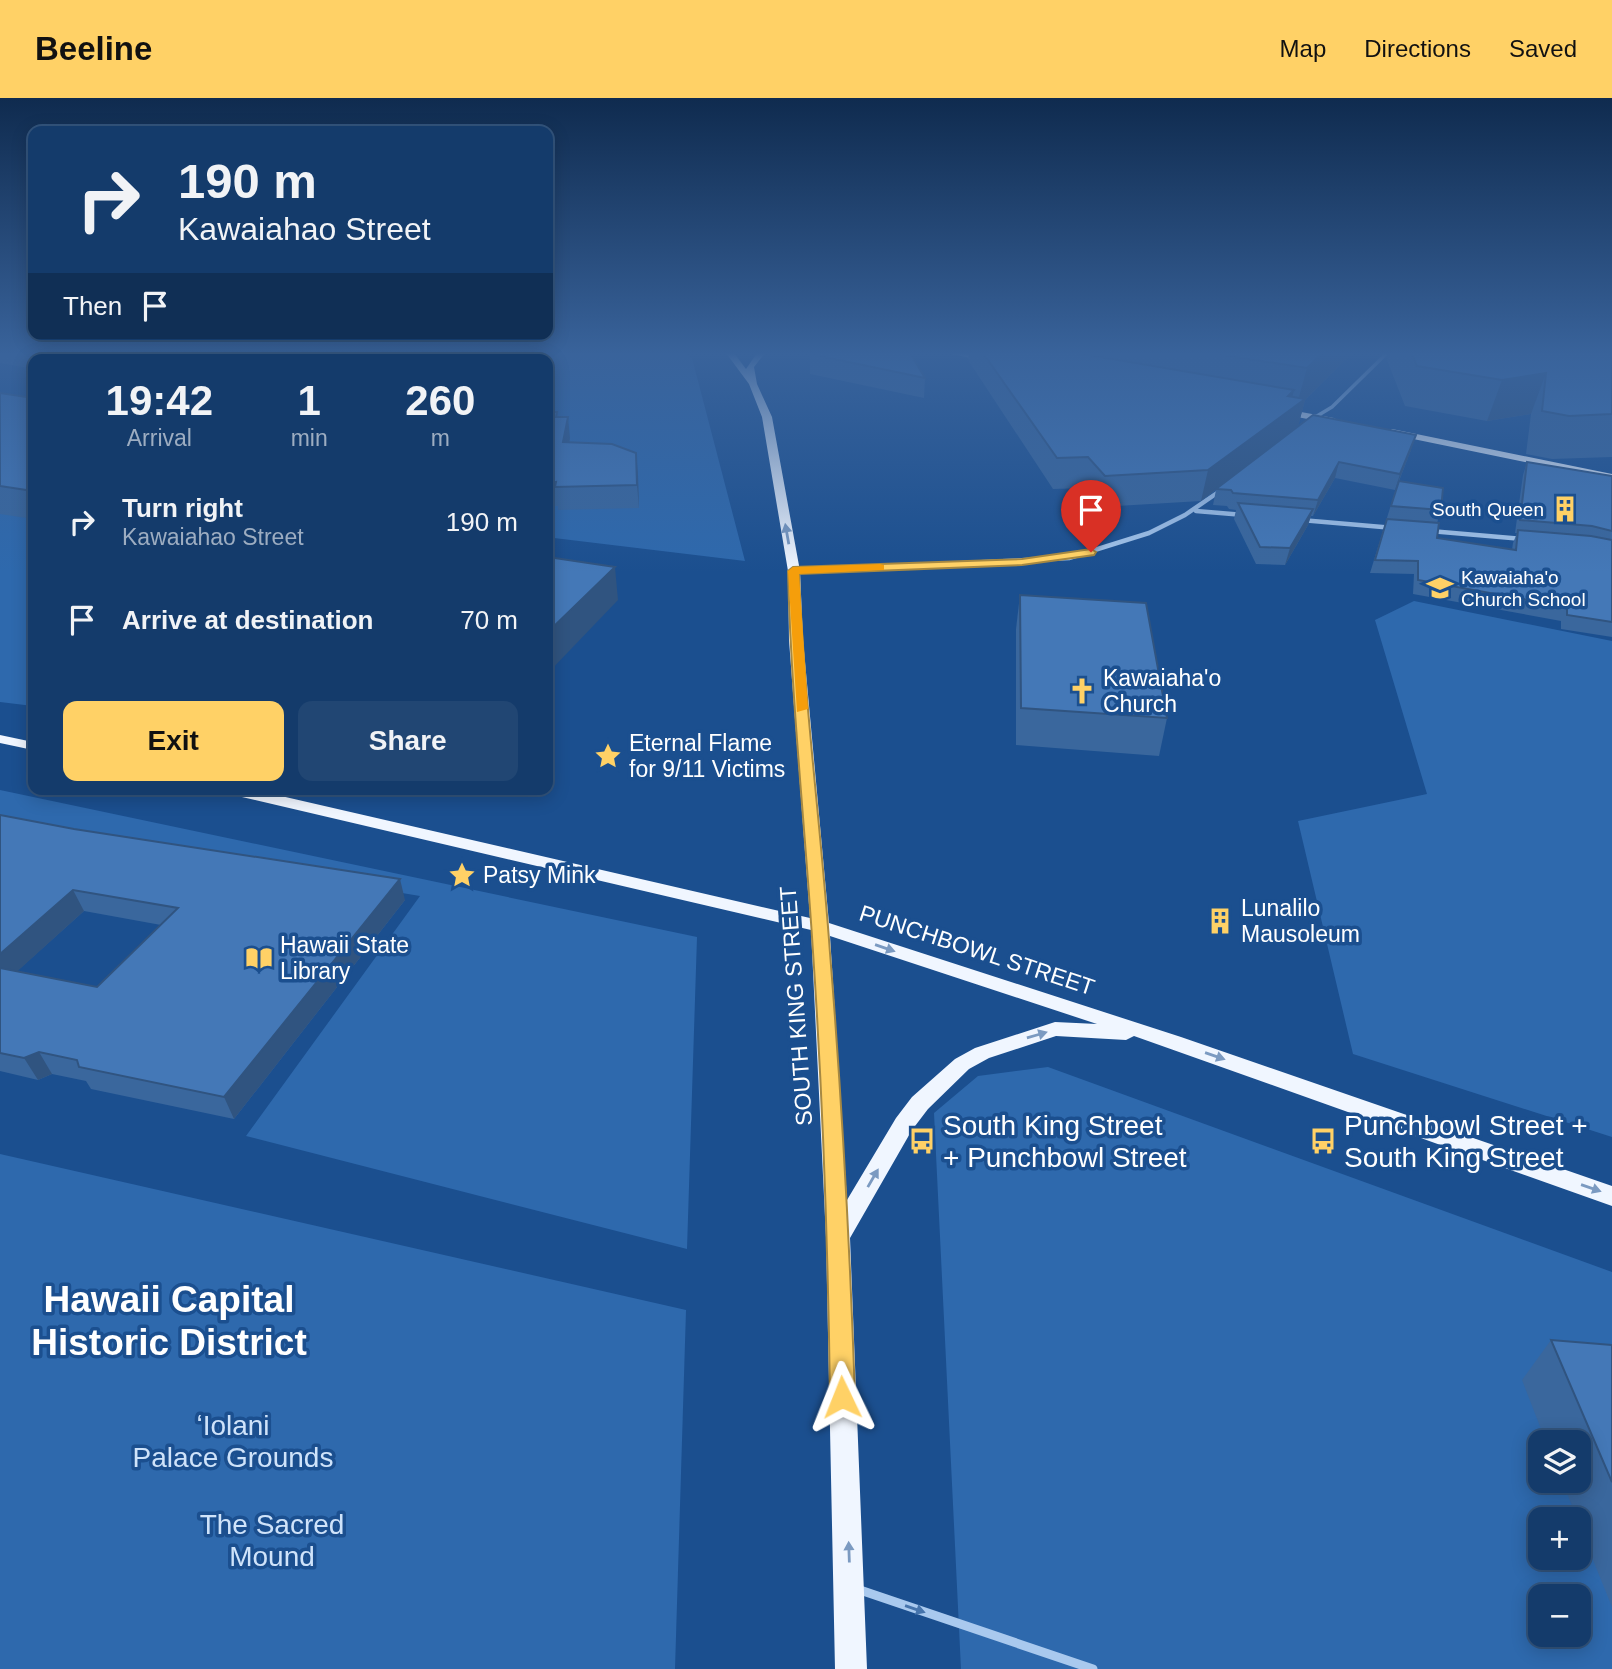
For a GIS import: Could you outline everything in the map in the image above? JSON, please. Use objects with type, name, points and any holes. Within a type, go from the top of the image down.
[{"type":"main road","name":"SOUTH KING STREET","points":[[769,426],[793,571],[796,640],[820,926],[838,1237],[851,1669]]},
{"type":"main road","points":[[1383,430],[1612,477]]},
{"type":"main road","points":[[0,739],[28,745]]},
{"type":"main road","name":"PUNCHBOWL STREET","points":[[255,795],[820,926],[1150,1034],[1612,1196]]},
{"type":"main road","points":[[838,1237],[904,1124],[920,1103],[962,1064],[982,1053],[1055,1029],[1150,1034]]},
{"type":"street","points":[[793,571],[1069,558],[1112,548],[1159,530],[1196,511],[1228,485]]},
{"type":"street","points":[[1196,511],[1251,516]]},
{"type":"street","points":[[1293,519],[1405,529]]},
{"type":"street","points":[[1419,530],[1530,539]]},
{"type":"lane","points":[[850,1587],[1093,1669]]},
{"type":"green space","points":[[0,426],[28,426],[28,705],[0,702]]},
{"type":"green space","points":[[553,426],[710,426],[745,561],[554,538]]},
{"type":"green space","points":[[1414,601],[1612,641],[1612,1137],[1353,1054],[1298,821],[1427,794],[1375,620]]},
{"type":"green space","points":[[0,790],[697,937],[687,1249],[246,1136],[420,896],[0,826]]},
{"type":"green space","points":[[1048,1067],[1612,1272],[1612,1669],[961,1669],[934,1113],[978,1076]]},
{"type":"green space","name":"ʻIolani Palace Grounds","points":[[0,1154],[686,1310],[675,1669],[0,1669]]},
{"type":"building","points":[[0,426],[28,426],[28,490],[0,486]]},
{"type":"building","points":[[553,426],[566,426],[563,442],[612,444],[636,453],[637,485],[555,487],[556,482],[553,482]]},
{"type":"building","points":[[1035,426],[1268,426],[1208,470],[1105,476],[1088,457],[1057,458]]},
{"type":"building","points":[[1298,426],[1371,426],[1416,435],[1400,474],[1339,462],[1318,500],[1233,493],[1231,490],[1216,489]]},
{"type":"building","name":"South Queen","points":[[1527,462],[1612,476],[1612,531],[1592,526],[1520,520]]},
{"type":"building","points":[[1399,481],[1443,488],[1441,510],[1391,506]]},
{"type":"building","points":[[1238,503],[1313,509],[1290,548],[1260,547]]},
{"type":"building","points":[[1387,519],[1439,523],[1437,538],[1516,550],[1518,530],[1612,540],[1612,622],[1567,615],[1567,607],[1418,580],[1418,561],[1375,560]]},
{"type":"building","points":[[553,558],[615,567],[553,627]]},
{"type":"building","name":"Kawaiaha'o Church","points":[[1020,595],[1146,603],[1167,718],[1021,708]]},
{"type":"building","name":"Hawaii State Library","points":[[0,815],[74,829],[400,879],[224,1097],[79,1067],[77,1060],[39,1052],[24,1058],[0,1053],[0,968],[97,987],[178,908],[73,890],[0,954]]},
{"type":"building","points":[[1551,1340],[1612,1345],[1612,1482]]},
{"type":"slow traffic","points":[[802,709],[793,571],[880,567]]},
{"type":"place","name":"South Queen","points":[[1565,509]]},
{"type":"place","name":"Kawaiaha'o Church School","points":[[1440,588]]},
{"type":"place","name":"Kawaiaha'o Church","points":[[1082,691]]},
{"type":"place","name":"Eternal Flame for 9/11 Victims","points":[[608,756]]},
{"type":"place","name":"Patsy Mink","points":[[462,875]]},
{"type":"place","name":"Lunalilo Mausoleum","points":[[1220,921]]},
{"type":"place","name":"Hawaii State Library","points":[[259,958]]},
{"type":"place","name":"South King Street + Punchbowl Street","points":[[922,1141]]},
{"type":"place","name":"Punchbowl Street + South King Street","points":[[1323,1141]]},
{"type":"district","name":"Hawaii Capital Historic District","points":[[169,1320]]},
{"type":"route","points":[[842,1397],[838,1237],[822,952],[796,640],[793,571],[1022,562],[1069,558],[1091,552]]},
{"type":"park label","name":"The Sacred Mound","points":[[272,1540]]}]
